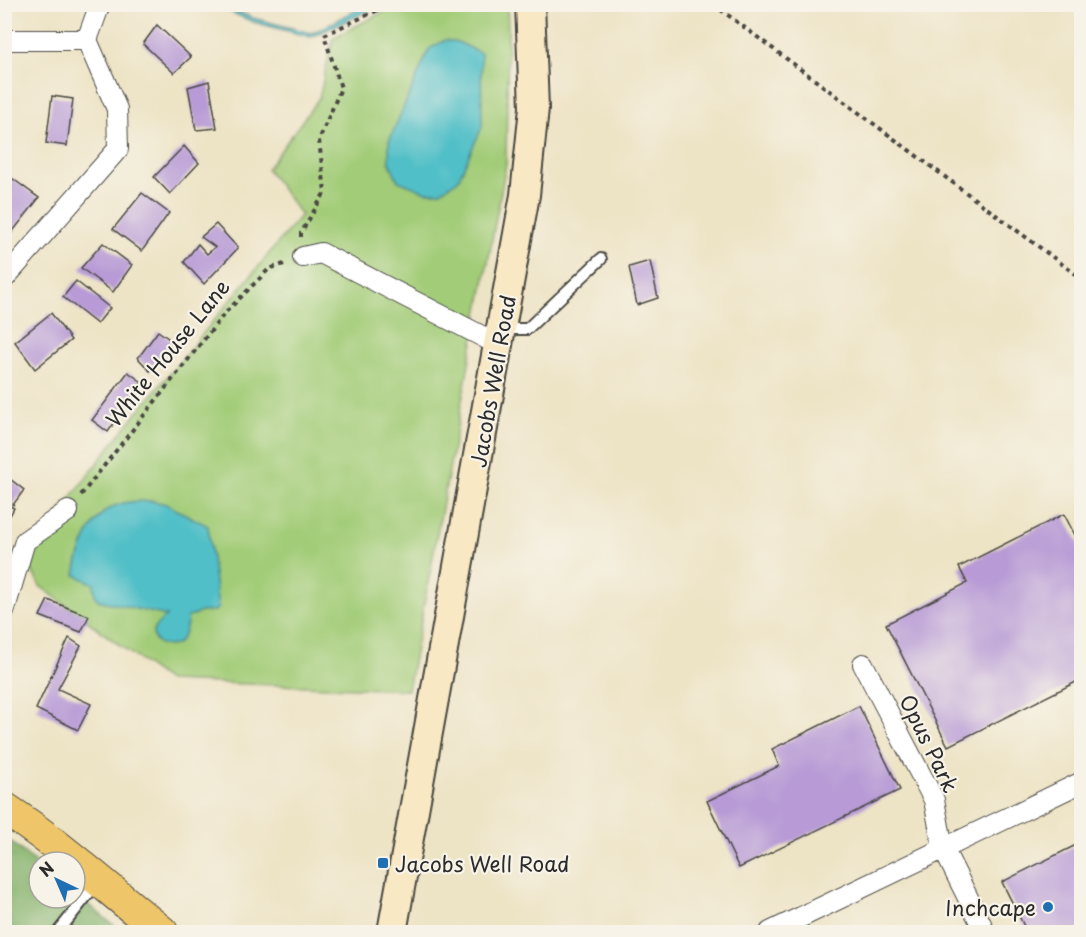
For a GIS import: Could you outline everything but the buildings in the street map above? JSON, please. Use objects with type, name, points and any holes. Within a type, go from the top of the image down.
[{"type":"main road","points":[[4,808],[73,859],[162,933]]},
{"type":"street","points":[[4,279],[118,149],[117,109],[87,40],[100,4]]},
{"type":"street","name":"Jacobs Well Road","points":[[392,933],[525,195],[534,108],[530,4]]},
{"type":"street","points":[[4,40],[87,40]]},
{"type":"street","points":[[303,257],[321,253],[501,337]]},
{"type":"street","points":[[4,612],[25,541],[68,511]]},
{"type":"street","name":"Opus Park","points":[[863,664],[933,800],[943,848],[985,933]]},
{"type":"street","points":[[770,933],[1082,782]]},
{"type":"lane","points":[[501,337],[527,329],[600,259]]},
{"type":"lane","points":[[58,933],[98,882]]},
{"type":"path","points":[[303,257],[301,233],[325,192],[319,140],[341,88],[324,35],[391,4]]},
{"type":"path","points":[[713,4],[1082,279]]},
{"type":"path","name":"White House Lane","points":[[68,511],[225,313],[269,269],[303,257]]},
{"type":"green space","points":[[396,5],[507,5],[508,27],[506,165],[408,690],[168,681],[40,586],[25,557],[123,430],[301,215],[267,169],[319,98],[333,38]]},
{"type":"green space","points":[[4,840],[11,842],[27,855],[27,910],[87,910],[87,904],[122,932],[5,932]]},
{"type":"water","points":[[215,5],[223,5],[253,18],[311,33],[354,11],[381,5],[311,37],[253,22]]},
{"type":"water","points":[[445,40],[458,42],[481,53],[482,127],[458,180],[440,192],[426,192],[398,181],[389,161],[389,141],[429,49]]},
{"type":"water","points":[[153,501],[166,504],[208,526],[218,607],[215,611],[201,612],[188,617],[183,637],[178,643],[167,646],[156,641],[154,631],[167,616],[98,600],[95,596],[94,584],[75,575],[87,537],[105,512],[122,504]]},
{"type":"place","name":"Jacobs Well Road","points":[[383,863]]},
{"type":"place","name":"Inchcape","points":[[1048,907]]}]
